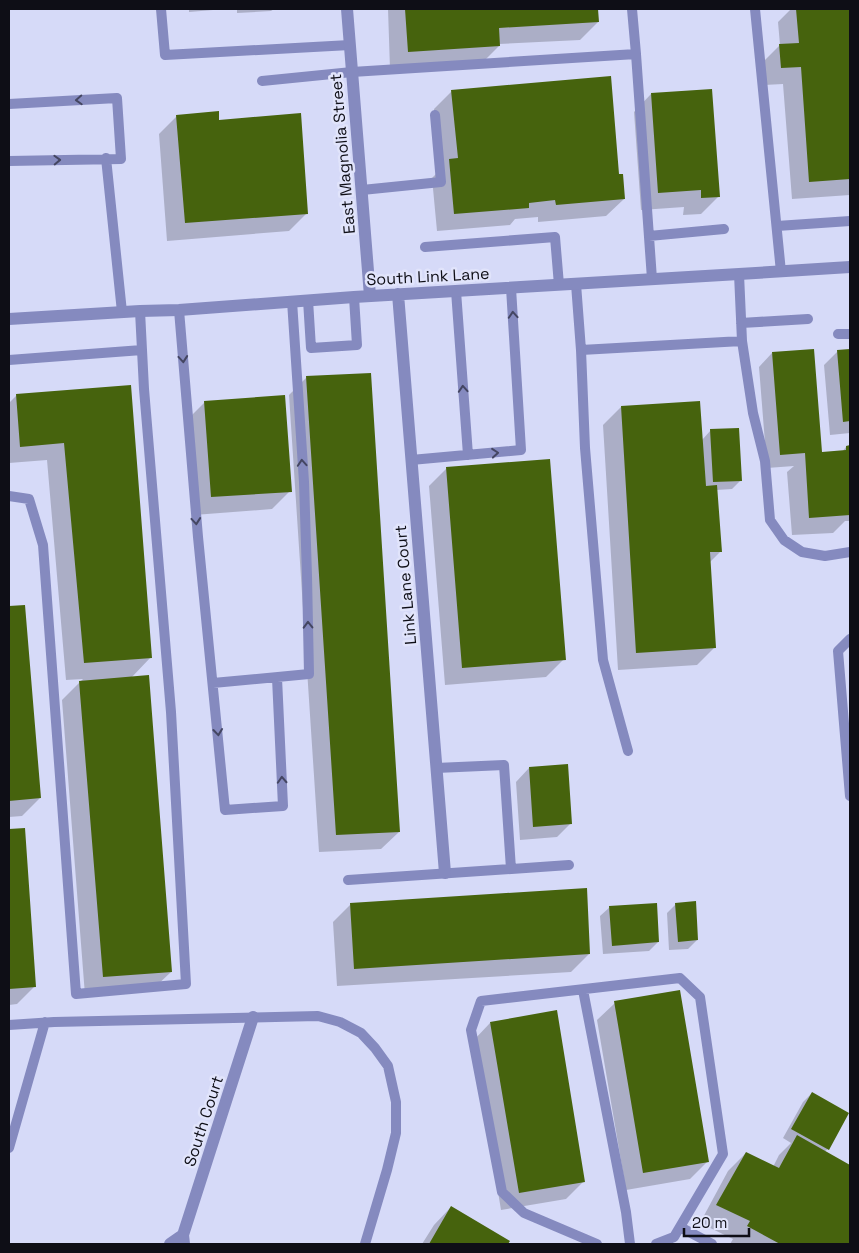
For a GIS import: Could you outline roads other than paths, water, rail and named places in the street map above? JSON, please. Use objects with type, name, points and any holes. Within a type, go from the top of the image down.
[{"type":"street","name":"East Magnolia Street","points":[[347,9],[370,296]]},
{"type":"street","name":"South Link Lane","points":[[9,320],[850,267]]},
{"type":"street","name":"Link Lane Court","points":[[398,294],[445,873]]},
{"type":"street","name":"South Court","points":[[170,1244],[184,1240],[253,1017]]},
{"type":"lane","points":[[161,9],[165,55],[350,45]]},
{"type":"lane","points":[[632,9],[652,280]]},
{"type":"lane","points":[[755,9],[781,272]]},
{"type":"lane","points":[[262,81],[352,72],[636,54]]},
{"type":"lane","points":[[9,104],[117,98],[121,158],[9,161]]},
{"type":"lane","points":[[362,190],[441,182],[436,115]]},
{"type":"lane","points":[[106,158],[122,312]]},
{"type":"lane","points":[[777,226],[850,221]]},
{"type":"lane","points":[[649,236],[724,229]]},
{"type":"lane","points":[[425,247],[555,237],[559,285]]},
{"type":"lane","points":[[739,274],[742,341],[753,413],[765,461],[770,520],[784,540],[802,552],[825,556],[850,552]]},
{"type":"lane","points":[[576,284],[585,448],[602,660],[628,751]]},
{"type":"lane","points":[[411,460],[521,450],[511,288]]},
{"type":"lane","points":[[456,291],[468,455]]},
{"type":"lane","points":[[294,349],[357,345],[354,297]]},
{"type":"lane","points":[[308,300],[311,348]]},
{"type":"lane","points":[[213,683],[309,674],[308,576],[304,482],[292,301]]},
{"type":"lane","points":[[179,310],[198,538],[225,810],[283,806],[276,678]]},
{"type":"lane","points":[[9,496],[29,499],[43,545],[76,994],[186,984],[171,712],[144,390],[140,311]]},
{"type":"lane","points":[[741,322],[808,319]]},
{"type":"lane","points":[[838,334],[850,334]]},
{"type":"lane","points":[[581,350],[742,341]]},
{"type":"lane","points":[[9,360],[142,350]]},
{"type":"lane","points":[[850,640],[838,651],[850,796]]},
{"type":"lane","points":[[436,768],[504,765],[511,869]]},
{"type":"lane","points":[[348,880],[569,865]]},
{"type":"lane","points":[[597,1244],[524,1213],[502,1192],[471,1030],[481,1001],[680,978],[700,997],[723,1154],[674,1237],[656,1244]]},
{"type":"lane","points":[[583,990],[626,1212],[630,1244]]},
{"type":"lane","points":[[9,1025],[45,1022],[318,1016],[340,1022],[361,1033],[388,1066],[396,1102],[396,1133],[365,1244]]},
{"type":"lane","points":[[9,1148],[45,1022]]},
{"type":"lane","points":[[680,1227],[712,1244]]}]
